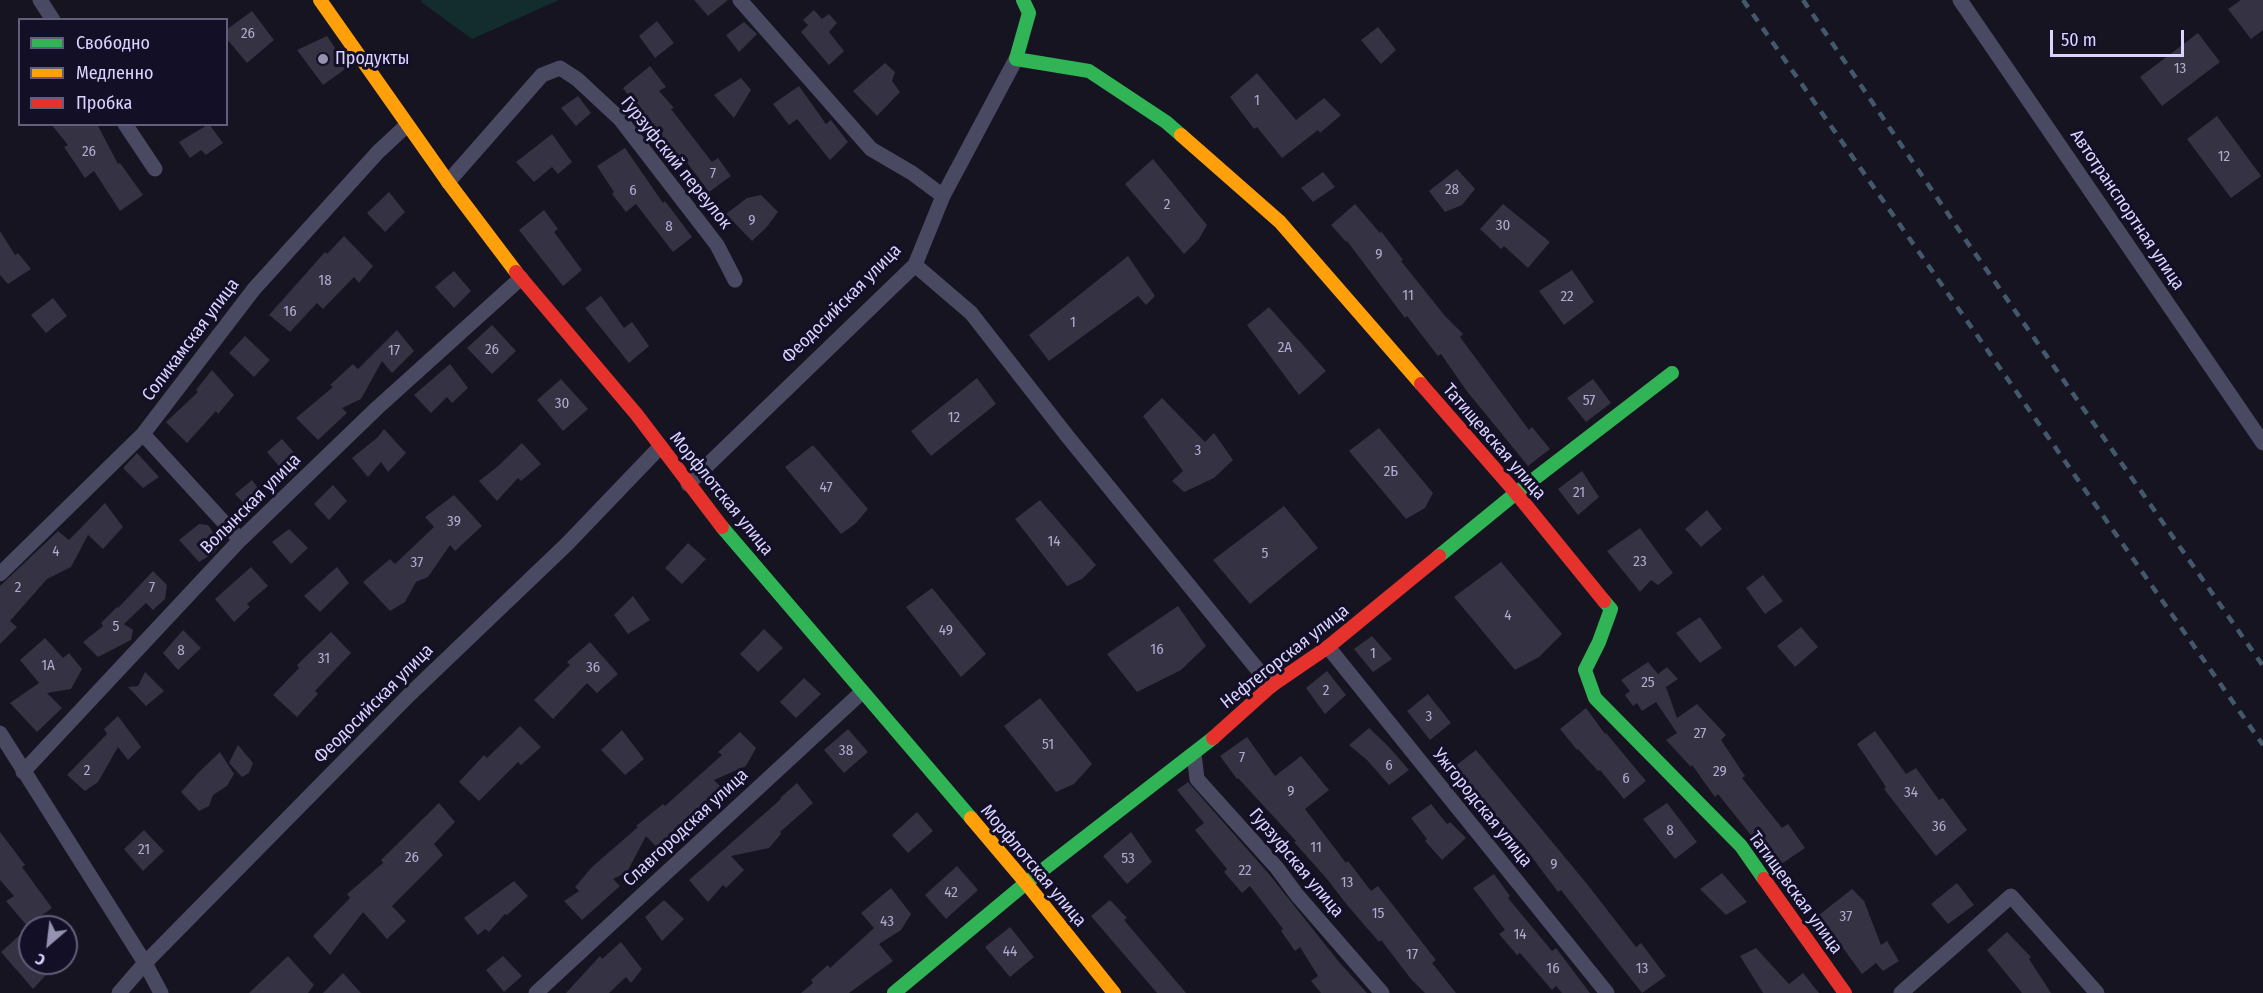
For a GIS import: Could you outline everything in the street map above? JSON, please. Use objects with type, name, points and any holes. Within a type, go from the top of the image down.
[{"type":"street","points":[[40,0],[52,18]]},
{"type":"street","name":"Морфлотская улица","points":[[320,0],[448,182],[521,278],[637,416],[688,484],[1026,883],[1114,993]]},
{"type":"street","points":[[740,0],[871,149],[912,173],[943,196]]},
{"type":"street","points":[[1016,59],[1029,13],[1023,0]]},
{"type":"street","name":"Автотранспортная улица","points":[[1960,0],[2263,443]]},
{"type":"street","name":"Феодосийская улица","points":[[688,484],[915,265],[943,196],[1016,59]]},
{"type":"street","name":"Татищевская улица","points":[[1016,59],[1089,71],[1166,122],[1280,222],[1516,493],[1611,609],[1599,642],[1585,670],[1595,698],[1741,846],[1845,993]]},
{"type":"street","name":"Гурзуфский переулок","points":[[448,182],[542,75],[560,68],[578,79],[620,119],[717,245],[735,280]]},
{"type":"street","name":"Соликамская улица","points":[[0,574],[143,434],[254,289],[378,152],[408,125]]},
{"type":"street","points":[[126,126],[155,168]]},
{"type":"street","points":[[915,265],[971,313],[1068,437],[1271,686]]},
{"type":"street","name":"Волынская улица","points":[[23,771],[240,540],[377,408],[521,278]]},
{"type":"street","name":"Нефтегорская улица","points":[[894,993],[1026,883],[1194,754],[1271,686],[1328,647],[1516,493],[1672,373]]},
{"type":"street","points":[[143,434],[240,540]]},
{"type":"street","name":"Феодосийская улица","points":[[119,993],[145,963],[409,695],[567,544],[660,447]]},
{"type":"street","name":"Ужгородская улица","points":[[1328,647],[1607,993]]},
{"type":"street","name":"Славгородская улица","points":[[536,993],[862,692]]},
{"type":"street","points":[[0,733],[145,963],[161,993]]},
{"type":"street","name":"Гурзуфская улица","points":[[1194,754],[1197,779],[1277,868],[1297,896],[1382,993]]},
{"type":"street","points":[[1900,993],[2011,896],[2097,993]]},
{"type":"green space","points":[[422,0],[559,0],[472,39],[421,2]]},
{"type":"building","points":[[694,0],[728,0],[708,16]]},
{"type":"building","points":[[2241,0],[2263,0],[2263,30],[2251,39],[2228,9]]},
{"type":"building","points":[[814,10],[822,19],[829,14],[837,23],[829,32],[844,51],[829,65],[801,32],[808,25],[803,20]]},
{"type":"building","points":[[252,11],[274,40],[247,63],[228,40],[228,29]]},
{"type":"building","points":[[657,21],[674,43],[655,58],[639,36]]},
{"type":"building","points":[[744,22],[757,34],[739,52],[726,35]]},
{"type":"building","points":[[1378,27],[1396,50],[1381,64],[1361,40]]},
{"type":"building","points":[[2198,33],[2220,62],[2162,106],[2140,77]]},
{"type":"building","name":"Продукты","points":[[327,36],[348,67],[323,85],[297,50]]},
{"type":"building","points":[[885,63],[895,72],[892,81],[900,92],[877,116],[853,91]]},
{"type":"building","points":[[650,66],[666,87],[659,91],[674,108],[671,109],[712,162],[718,158],[731,176],[709,192],[682,156],[677,160],[623,88]]},
{"type":"building","points":[[1257,73],[1296,120],[1324,98],[1341,115],[1320,133],[1318,130],[1282,158],[1257,127],[1254,129],[1230,97]]},
{"type":"building","points":[[741,78],[751,90],[734,118],[714,95]]},
{"type":"building","points":[[799,86],[826,124],[831,120],[848,142],[830,160],[797,119],[789,125],[773,104]]},
{"type":"building","points":[[578,96],[591,113],[576,126],[561,108]]},
{"type":"building","points":[[2217,116],[2261,176],[2231,198],[2187,139]]},
{"type":"building","points":[[53,126],[98,126],[118,164],[120,163],[143,195],[120,211],[94,171],[85,178],[64,147],[68,145]]},
{"type":"building","points":[[206,126],[210,126],[223,143],[206,155],[201,150],[190,158],[179,142]]},
{"type":"building","points":[[552,134],[572,162],[558,174],[552,167],[534,182],[516,162]]},
{"type":"building","points":[[625,148],[663,203],[665,201],[692,237],[673,252],[636,204],[626,212],[612,194],[614,192],[597,166]]},
{"type":"building","points":[[1153,159],[1207,225],[1199,239],[1184,254],[1125,184]]},
{"type":"building","points":[[1457,169],[1475,189],[1462,205],[1445,212],[1429,191]]},
{"type":"building","points":[[1323,172],[1335,187],[1313,202],[1301,188]]},
{"type":"building","points":[[389,192],[405,212],[385,232],[367,213]]},
{"type":"building","points":[[761,195],[778,212],[752,241],[726,214],[747,198]]},
{"type":"building","points":[[1355,204],[1380,233],[1381,231],[1403,260],[1401,261],[1445,316],[1463,334],[1460,337],[1529,430],[1532,427],[1550,449],[1528,466],[1466,390],[1441,354],[1438,356],[1407,316],[1405,318],[1347,241],[1331,225]]},
{"type":"building","points":[[1503,204],[1550,242],[1528,268],[1504,246],[1501,249],[1480,229]]},
{"type":"building","points":[[544,210],[558,229],[554,232],[582,270],[563,286],[519,230]]},
{"type":"building","points":[[0,231],[15,255],[18,253],[31,269],[8,284],[0,275]]},
{"type":"building","points":[[344,236],[373,266],[359,283],[354,277],[323,309],[317,303],[290,332],[269,315],[325,252],[327,254]]},
{"type":"building","points":[[1128,256],[1155,296],[1146,305],[1138,296],[1049,361],[1029,335]]},
{"type":"building","points":[[1572,270],[1594,302],[1564,325],[1539,291]]},
{"type":"building","points":[[454,271],[471,291],[454,308],[435,287]]},
{"type":"building","points":[[601,296],[624,328],[632,322],[649,346],[629,363],[585,308]]},
{"type":"building","points":[[53,298],[67,316],[46,333],[31,315]]},
{"type":"building","points":[[1269,307],[1326,371],[1299,395],[1247,325]]},
{"type":"building","points":[[492,325],[516,351],[492,374],[467,348]]},
{"type":"building","points":[[397,330],[414,351],[392,373],[382,361],[361,399],[342,408],[347,413],[318,440],[296,418],[333,387],[330,385],[353,364],[358,369]]},
{"type":"building","points":[[245,336],[270,360],[254,377],[229,353]]},
{"type":"building","points":[[450,364],[468,388],[452,403],[447,397],[431,413],[414,395]]},
{"type":"building","points":[[212,370],[234,395],[218,414],[216,411],[187,443],[166,422],[198,392],[196,390]]},
{"type":"building","points":[[977,378],[996,404],[931,456],[911,431]]},
{"type":"building","points":[[561,379],[588,409],[563,431],[537,400]]},
{"type":"building","points":[[1593,379],[1611,403],[1586,422],[1567,398]]},
{"type":"building","points":[[1162,398],[1205,442],[1214,433],[1233,460],[1214,478],[1184,492],[1172,481],[1183,471],[1143,416]]},
{"type":"building","points":[[1379,428],[1433,493],[1425,508],[1406,519],[1349,451]]},
{"type":"building","points":[[384,429],[406,453],[388,472],[381,462],[368,477],[352,458],[378,437]]},
{"type":"building","points":[[282,439],[303,463],[289,478],[267,452]]},
{"type":"building","points":[[522,443],[541,464],[521,481],[518,478],[497,501],[479,481]]},
{"type":"building","points":[[813,445],[868,509],[855,524],[841,534],[785,467]]},
{"type":"building","points":[[137,453],[159,477],[143,488],[123,468]]},
{"type":"building","points":[[1582,471],[1599,497],[1578,515],[1558,489]]},
{"type":"building","points":[[252,480],[266,499],[251,511],[235,494]]},
{"type":"building","points":[[333,485],[347,501],[329,520],[314,504]]},
{"type":"building","points":[[454,495],[482,526],[455,551],[450,545],[428,577],[416,582],[405,602],[390,611],[363,582],[390,559],[395,564],[434,527],[425,517]]},
{"type":"building","points":[[1040,500],[1096,565],[1082,579],[1067,586],[1015,519]]},
{"type":"building","points":[[105,503],[123,527],[103,549],[88,535],[71,567],[47,579],[10,621],[17,627],[0,644],[0,586],[58,531],[69,540]]},
{"type":"building","points":[[1284,506],[1318,548],[1250,604],[1213,560]]},
{"type":"building","points":[[1707,510],[1722,529],[1701,547],[1685,529]]},
{"type":"building","points":[[199,524],[208,525],[221,543],[214,553],[199,562],[179,540]]},
{"type":"building","points":[[1640,528],[1673,573],[1658,585],[1651,580],[1640,592],[1607,551]]},
{"type":"building","points":[[289,529],[308,548],[291,564],[272,542]]},
{"type":"building","points":[[688,543],[706,559],[682,584],[665,568]]},
{"type":"building","points":[[1501,562],[1562,634],[1539,657],[1515,670],[1454,597]]},
{"type":"building","points":[[251,567],[268,586],[247,604],[250,607],[234,622],[215,599]]},
{"type":"building","points":[[337,567],[349,583],[320,612],[304,596]]},
{"type":"building","points":[[153,571],[167,585],[165,599],[153,610],[146,603],[124,624],[133,630],[131,640],[98,657],[83,642],[103,626],[101,623]]},
{"type":"building","points":[[1763,575],[1783,601],[1765,614],[1746,588]]},
{"type":"building","points":[[932,588],[986,654],[961,677],[906,607]]},
{"type":"building","points":[[633,596],[650,620],[628,634],[614,615]]},
{"type":"building","points":[[1178,606],[1206,646],[1181,670],[1137,692],[1107,654]]},
{"type":"building","points":[[1700,617],[1722,648],[1700,663],[1676,633]]},
{"type":"building","points":[[1801,627],[1818,647],[1795,667],[1777,646]]},
{"type":"building","points":[[764,629],[783,648],[758,672],[740,654]]},
{"type":"building","points":[[183,630],[201,648],[178,670],[163,653]]},
{"type":"building","points":[[331,632],[351,653],[315,691],[318,694],[297,717],[273,695],[299,668],[297,665]]},
{"type":"building","points":[[1372,636],[1392,659],[1373,672],[1354,649]]},
{"type":"building","points":[[45,638],[63,658],[69,653],[82,669],[71,689],[47,693],[62,708],[37,732],[10,703],[39,683],[20,660]]},
{"type":"building","points":[[590,642],[618,674],[597,693],[587,683],[553,719],[534,700],[570,665],[567,662]]},
{"type":"building","points":[[1648,662],[1658,674],[1667,667],[1678,679],[1666,687],[1677,718],[1697,704],[1726,735],[1721,740],[1745,776],[1742,778],[1782,828],[1788,824],[1805,848],[1774,869],[1758,844],[1718,794],[1715,797],[1692,765],[1691,767],[1666,740],[1677,733],[1656,702],[1642,711],[1637,703],[1633,706],[1625,695],[1630,691],[1621,680]]},
{"type":"building","points":[[1327,671],[1346,695],[1325,714],[1306,688]]},
{"type":"building","points":[[145,672],[164,691],[146,706],[128,687],[138,686]]},
{"type":"building","points":[[804,678],[821,694],[796,718],[780,702]]},
{"type":"building","points":[[1428,694],[1451,723],[1430,740],[1407,711]]},
{"type":"building","points":[[1040,698],[1092,764],[1074,784],[1056,792],[1004,726]]},
{"type":"building","points":[[1586,708],[1605,734],[1646,781],[1624,799],[1600,770],[1598,771],[1577,750],[1560,729]]},
{"type":"building","points":[[118,716],[141,747],[128,760],[118,747],[98,782],[85,791],[67,775],[107,734],[104,729]]},
{"type":"building","points":[[520,726],[541,747],[521,765],[518,762],[479,801],[459,782],[484,755],[487,758]]},
{"type":"building","points":[[1369,728],[1409,770],[1389,785],[1367,760],[1349,745]]},
{"type":"building","points":[[848,729],[868,752],[844,773],[824,750]]},
{"type":"building","points":[[622,730],[644,759],[625,775],[601,750]]},
{"type":"building","points":[[1875,731],[1906,774],[1916,768],[1939,800],[1943,798],[1967,830],[1936,856],[1884,789],[1886,787],[1857,744]]},
{"type":"building","points":[[740,732],[756,748],[746,766],[714,780],[725,791],[687,830],[661,852],[646,836],[627,872],[613,879],[620,886],[582,920],[564,901],[579,891],[575,887],[592,867],[638,827],[636,826],[663,804],[665,806],[722,755],[718,752]]},
{"type":"building","points":[[1247,737],[1275,776],[1301,756],[1329,790],[1305,809],[1346,863],[1348,861],[1371,891],[1378,886],[1436,960],[1432,963],[1456,993],[1425,993],[1411,979],[1381,940],[1379,942],[1347,905],[1294,842],[1296,841],[1237,779],[1220,756]]},
{"type":"building","points":[[238,745],[253,763],[249,773],[242,777],[229,763]]},
{"type":"building","points":[[1476,750],[1636,947],[1641,943],[1666,976],[1642,993],[1561,890],[1558,892],[1522,844],[1491,813],[1454,767]]},
{"type":"building","points":[[220,752],[234,774],[227,786],[213,795],[209,806],[199,811],[181,792]]},
{"type":"building","points":[[1188,782],[1269,874],[1339,962],[1367,993],[1321,993],[1311,981],[1318,976],[1300,947],[1295,951],[1281,931],[1283,929],[1250,886],[1242,893],[1224,872],[1227,869],[1195,830],[1204,823],[1177,790]]},
{"type":"building","points":[[797,783],[813,803],[780,832],[781,834],[769,848],[731,856],[744,870],[726,888],[723,885],[708,902],[689,880]]},
{"type":"building","points":[[439,803],[455,822],[434,844],[443,855],[392,906],[406,921],[387,939],[363,912],[330,955],[313,936],[350,898],[347,894],[383,863],[381,860]]},
{"type":"building","points":[[1667,803],[1697,842],[1675,859],[1643,819]]},
{"type":"building","points":[[1431,804],[1447,824],[1450,822],[1466,838],[1442,860],[1425,841],[1427,839],[1411,818]]},
{"type":"building","points":[[917,812],[933,831],[908,853],[892,835]]},
{"type":"building","points":[[144,830],[164,851],[143,871],[124,849]]},
{"type":"building","points":[[0,832],[25,865],[22,867],[52,908],[42,915],[18,915],[6,901],[14,896],[0,880]]},
{"type":"building","points":[[1131,832],[1152,862],[1127,884],[1103,856]]},
{"type":"building","points":[[957,866],[978,890],[946,919],[925,895]]},
{"type":"building","points":[[1722,873],[1747,902],[1726,915],[1700,889]]},
{"type":"building","points":[[1494,874],[1510,896],[1508,898],[1552,951],[1556,948],[1590,993],[1562,993],[1556,986],[1552,990],[1520,953],[1517,955],[1499,934],[1505,930],[1473,888]]},
{"type":"building","points":[[514,881],[528,896],[507,915],[505,914],[489,932],[485,929],[478,935],[464,918]]},
{"type":"building","points":[[1957,883],[1974,905],[1948,924],[1931,904]]},
{"type":"building","points":[[891,888],[911,914],[901,930],[879,944],[893,961],[849,993],[801,993],[813,983],[811,980],[828,965],[830,968],[874,928],[861,913]]},
{"type":"building","points":[[1852,889],[1864,901],[1881,945],[1887,941],[1899,961],[1883,971],[1876,963],[1862,974],[1819,915]]},
{"type":"building","points":[[664,900],[684,919],[662,941],[645,917]]},
{"type":"building","points":[[1110,900],[1127,918],[1124,920],[1186,993],[1157,993],[1091,916]]},
{"type":"building","points":[[1010,927],[1034,957],[1010,977],[985,947]]},
{"type":"building","points":[[2007,932],[2031,957],[2029,959],[2051,993],[2022,993],[1987,950]]},
{"type":"building","points":[[18,937],[18,972],[1,952]]},
{"type":"building","points":[[621,942],[642,969],[631,983],[626,977],[609,993],[566,993],[600,956],[602,959]]},
{"type":"building","points":[[1756,948],[1789,984],[1803,973],[1819,993],[1763,993],[1740,956]]},
{"type":"building","points":[[288,956],[314,985],[308,993],[249,993]]},
{"type":"building","points":[[503,956],[522,976],[504,992],[486,970]]},
{"type":"building","points":[[343,973],[361,993],[323,993]]},
{"type":"building","points":[[21,975],[46,975],[33,989]]},
{"type":"railway","points":[[1743,0],[2263,745]]},
{"type":"railway","points":[[1803,0],[1965,239],[2263,666]]},
{"type":"traffic: fast","points":[[1023,0],[1029,13],[1016,59],[1089,71],[1166,122],[1181,135]]},
{"type":"traffic: fast","points":[[1439,556],[1516,493],[1672,373]]},
{"type":"traffic: fast","points":[[722,527],[971,818]]},
{"type":"traffic: fast","points":[[1604,601],[1611,609],[1599,642],[1585,670],[1595,698],[1741,846],[1764,879]]},
{"type":"traffic: fast","points":[[894,993],[1026,883],[1213,738]]},
{"type":"traffic: slow","points":[[320,0],[448,182],[516,272]]},
{"type":"traffic: slow","points":[[1181,135],[1280,222],[1421,384]]},
{"type":"traffic: slow","points":[[971,818],[1114,993]]},
{"type":"traffic: jam","points":[[516,272],[637,415],[722,527]]},
{"type":"traffic: jam","points":[[1421,384],[1516,493],[1604,601]]},
{"type":"traffic: jam","points":[[1213,738],[1271,686],[1328,647],[1439,556]]},
{"type":"traffic: jam","points":[[1764,879],[1845,993]]},
{"type":"place","name":"Продукты","points":[[323,59]]}]
